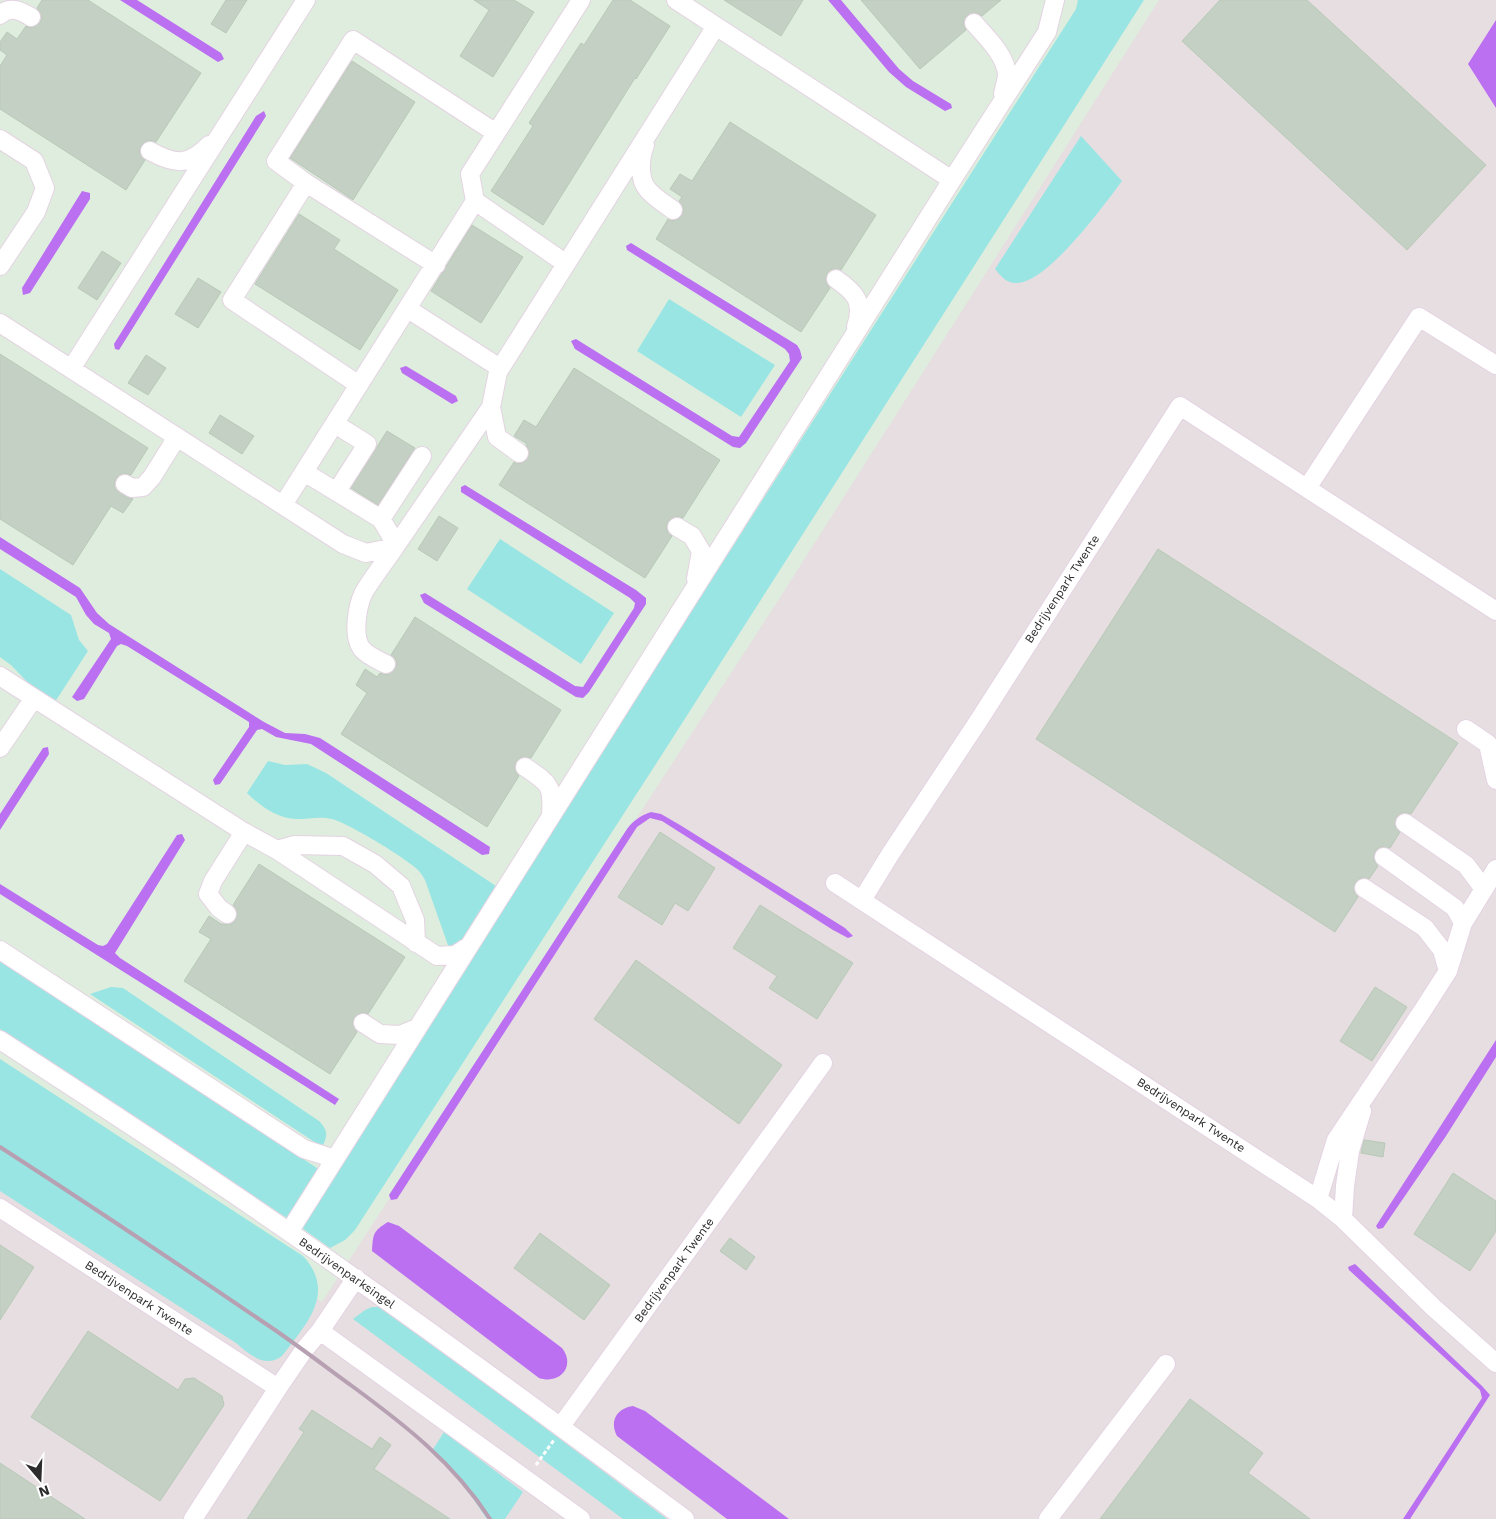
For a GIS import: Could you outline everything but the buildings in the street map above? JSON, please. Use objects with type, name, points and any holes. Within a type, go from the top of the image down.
[{"type":"street","points":[[71,368],[306,0]]},
{"type":"street","points":[[282,505],[475,201],[470,174],[581,0]]},
{"type":"street","points":[[676,0],[952,180]]},
{"type":"street","points":[[289,1232],[1047,32],[1055,0]]},
{"type":"street","points":[[0,15],[4,11],[17,9],[31,17]]},
{"type":"street","points":[[974,23],[999,52],[1004,63],[1007,74],[1002,102]]},
{"type":"street","points":[[520,453],[497,437],[491,408],[498,372],[716,26]]},
{"type":"street","points":[[436,265],[306,183],[276,161],[353,40],[496,133]]},
{"type":"street","points":[[651,130],[641,154],[642,172],[647,189],[673,210]]},
{"type":"street","points":[[150,151],[165,160],[184,162],[201,154],[220,134]]},
{"type":"street","points":[[0,139],[34,161],[45,188],[36,212],[0,266]]},
{"type":"street","points":[[306,183],[232,300],[359,385]]},
{"type":"street","points":[[475,201],[565,263]]},
{"type":"street","points":[[836,279],[850,288],[858,300],[861,313],[853,337]]},
{"type":"street","points":[[408,309],[500,368]]},
{"type":"street","points":[[1307,488],[1419,316],[1496,365]]},
{"type":"street","points":[[0,323],[342,544],[366,553],[395,547]]},
{"type":"street","name":"Bedrijvenpark Twente","points":[[862,900],[1180,406],[1496,611]]},
{"type":"street","points":[[386,664],[361,648],[355,631],[363,594],[491,408]]},
{"type":"street","points":[[335,424],[367,444],[337,491]]},
{"type":"street","points":[[125,484],[132,488],[144,487],[177,437]]},
{"type":"street","points":[[381,520],[422,456]]},
{"type":"street","points":[[304,472],[381,520],[390,534],[395,547]]},
{"type":"street","points":[[677,527],[692,536],[701,551],[698,574],[690,596]]},
{"type":"street","points":[[0,676],[244,832],[277,850],[437,956],[455,955],[469,946]]},
{"type":"street","points":[[0,748],[34,698]]},
{"type":"street","points":[[1466,729],[1488,744],[1496,780]]},
{"type":"street","points":[[525,767],[544,780],[552,793],[551,816]]},
{"type":"street","points":[[1405,823],[1466,865],[1484,890]]},
{"type":"street","points":[[227,914],[219,908],[208,894],[213,881],[244,832]]},
{"type":"street","points":[[277,850],[295,845],[344,846],[374,864],[401,886],[415,920],[416,943]]},
{"type":"street","points":[[1384,857],[1450,903],[1463,923]]},
{"type":"street","points":[[1318,1199],[1336,1140],[1448,970],[1463,923],[1496,869]]},
{"type":"street","name":"Bedrijvenpark Twente","points":[[835,882],[1318,1199],[1343,1219],[1434,1308],[1496,1363]]},
{"type":"street","points":[[1364,888],[1425,928],[1442,950],[1448,970]]},
{"type":"street","points":[[0,950],[304,1149],[334,1159]]},
{"type":"street","points":[[437,956],[441,977],[437,997]]},
{"type":"street","points":[[363,1023],[380,1034],[400,1035],[417,1028]]},
{"type":"street","name":"Bedrijvenparksingel","points":[[0,1040],[142,1133],[356,1278],[561,1426],[685,1519]]},
{"type":"street","name":"Bedrijvenpark Twente","points":[[561,1426],[823,1063]]},
{"type":"street","points":[[1343,1219],[1344,1186],[1350,1152],[1366,1096]]},
{"type":"street","name":"Bedrijvenpark Twente","points":[[0,1208],[278,1388]]},
{"type":"street","points":[[193,1519],[278,1388],[356,1278]]},
{"type":"street","points":[[320,1331],[581,1519]]},
{"type":"street","points":[[1048,1519],[1166,1364]]},
{"type":"path","points":[[526,1478],[557,1436],[561,1426]]},
{"type":"shaded area","points":[[120,0],[137,0],[221,53],[224,59],[218,62]]},
{"type":"shaded area","points":[[828,0],[841,0],[899,69],[913,81],[951,104],[952,108],[945,111],[906,87],[889,72]]},
{"type":"shaded area","points":[[1078,0],[1144,0],[663,753],[355,1230],[345,1240],[330,1248],[299,1226],[1076,9]]},
{"type":"shaded area","points":[[1159,0],[1496,0],[1496,1519],[0,1519],[0,1100],[322,1302],[781,596]]},
{"type":"shaded area","points":[[1496,20],[1496,108],[1468,64]]},
{"type":"shaded area","points":[[264,111],[266,116],[119,350],[115,349],[114,344],[256,116]]},
{"type":"shaded area","points":[[1081,136],[1122,181],[1089,224],[1043,271],[1029,280],[1012,283],[1002,277],[995,269]]},
{"type":"shaded area","points":[[82,191],[90,193],[90,199],[30,293],[23,295],[22,288]]},
{"type":"shaded area","points":[[631,243],[797,345],[800,350],[802,358],[746,443],[740,448],[733,447],[575,349],[571,341],[576,339],[732,436],[739,437],[790,361],[789,354],[785,349],[627,250],[626,246]]},
{"type":"shaded area","points":[[669,299],[775,365],[741,417],[637,351]]},
{"type":"shaded area","points":[[406,366],[456,396],[458,401],[452,404],[402,373],[400,368]]},
{"type":"shaded area","points":[[465,485],[646,598],[646,604],[589,692],[583,698],[576,697],[424,603],[420,595],[425,593],[575,686],[583,687],[634,608],[635,603],[630,598],[461,492],[461,487]]},
{"type":"shaded area","points":[[0,537],[80,588],[97,613],[109,624],[264,722],[285,733],[305,734],[320,738],[490,847],[489,854],[482,855],[311,744],[276,737],[262,729],[257,730],[220,784],[215,785],[213,780],[249,727],[249,722],[127,646],[121,644],[117,646],[84,699],[77,701],[72,697],[111,639],[109,633],[94,624],[86,615],[76,597],[0,549]]},
{"type":"shaded area","points":[[500,539],[614,613],[581,664],[467,589]]},
{"type":"shaded area","points":[[0,569],[71,615],[79,640],[88,651],[55,702],[32,687],[11,665],[0,657]]},
{"type":"shaded area","points":[[48,747],[49,754],[0,830],[0,814],[43,748]]},
{"type":"shaded area","points":[[268,761],[285,765],[307,764],[326,773],[499,888],[468,936],[461,943],[449,948],[425,880],[418,870],[390,850],[340,822],[323,818],[297,819],[283,817],[270,811],[252,798],[247,793]]},
{"type":"shaded area","points":[[651,812],[661,814],[680,825],[845,928],[853,936],[848,938],[833,930],[662,821],[650,818],[637,827],[397,1199],[391,1200],[389,1195],[627,829],[632,823]]},
{"type":"shaded area","points":[[182,834],[185,840],[115,953],[339,1099],[335,1105],[0,894],[0,884],[98,945],[103,946],[107,944],[177,835]]},
{"type":"shaded area","points":[[0,959],[320,1170],[287,1218],[0,1029]]},
{"type":"shaded area","points":[[111,987],[123,988],[319,1121],[326,1133],[322,1147],[90,994]]},
{"type":"shaded area","points":[[1496,1040],[1496,1057],[1446,1136],[1383,1228],[1378,1229],[1376,1226]]},
{"type":"shaded area","points":[[0,1059],[303,1256],[313,1270],[318,1295],[308,1320],[282,1356],[276,1360],[269,1361],[257,1359],[236,1343],[0,1191]]},
{"type":"shaded area","points":[[388,1222],[399,1226],[562,1348],[567,1361],[564,1372],[553,1379],[539,1378],[372,1251],[375,1234],[379,1228]]},
{"type":"shaded area","points":[[1355,1264],[1490,1395],[1410,1519],[1403,1519],[1482,1398],[1480,1390],[1349,1270],[1348,1267]]},
{"type":"shaded area","points":[[372,1307],[380,1307],[390,1312],[667,1519],[623,1519],[353,1319]]},
{"type":"shaded area","points":[[633,1406],[645,1411],[789,1519],[727,1519],[617,1436],[614,1425],[616,1416],[623,1409]]},
{"type":"shaded area","points":[[444,1432],[523,1492],[505,1519],[487,1519],[463,1484],[432,1451]]},
{"type":"railway","points":[[0,1147],[275,1330],[372,1401],[409,1430],[444,1462],[476,1499],[490,1519]]}]
